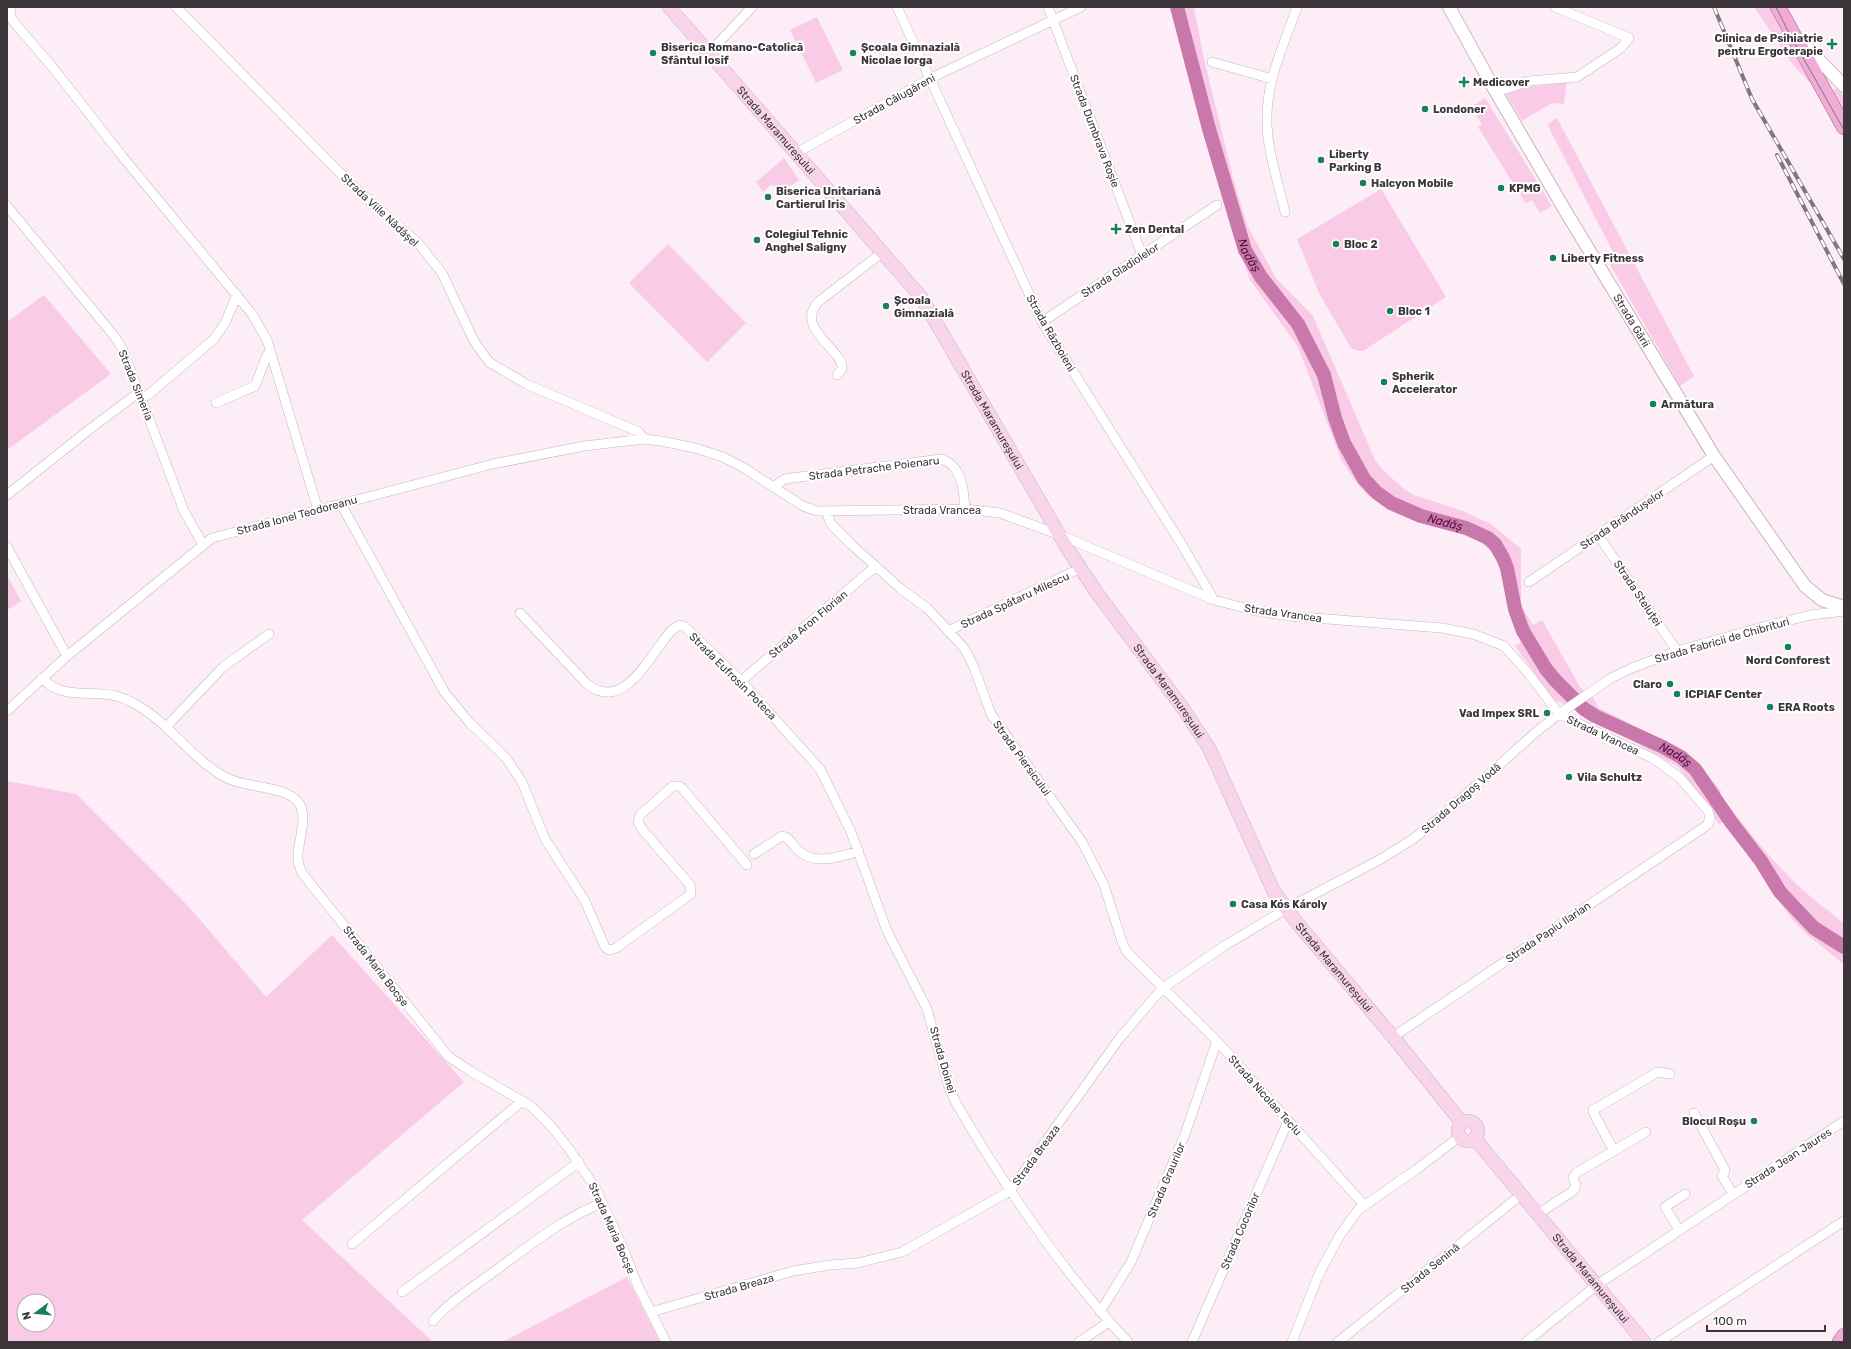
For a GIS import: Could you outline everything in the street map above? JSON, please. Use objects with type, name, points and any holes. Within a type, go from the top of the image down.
[{"type":"main road","name":"Strada Maramureșului","points":[[670,7],[708,53],[921,297],[1057,530],[1070,544],[1081,568],[1182,707],[1209,748],[1265,875],[1286,909],[1393,1037],[1462,1123],[1468,1121],[1476,1126],[1478,1133],[1475,1139],[1644,1342]]},
{"type":"main road","points":[[1778,7],[1844,127]]},
{"type":"main road","points":[[1462,1123],[1458,1128],[1459,1137],[1465,1141],[1475,1139]]},
{"type":"main road","points":[[1840,1342],[1844,1336]]},
{"type":"street","points":[[11,7],[10,15],[13,21],[54,69],[122,156],[237,295],[260,327],[270,353],[318,510]]},
{"type":"street","name":"Strada Viile Nădășel","points":[[176,7],[354,187],[418,243],[442,273],[474,341],[489,362],[526,384],[639,432],[644,439],[695,448],[723,458],[773,487]]},
{"type":"street","points":[[708,53],[752,7]]},
{"type":"street","name":"Strada Războieni","points":[[897,7],[1042,322],[1182,545],[1214,600]]},
{"type":"street","name":"Strada Dumbrava Roșie","points":[[1048,7],[1142,256]]},
{"type":"street","name":"Strada Călugăreni","points":[[796,153],[931,78],[1081,7]]},
{"type":"street","points":[[1285,212],[1267,127],[1268,102],[1272,79],[1297,7]]},
{"type":"street","name":"Strada Gării","points":[[1449,7],[1496,92],[1714,456],[1805,586],[1822,600],[1844,607]]},
{"type":"street","points":[[1496,92],[1529,82],[1578,78],[1621,48],[1629,38],[1555,7]]},
{"type":"street","points":[[1787,25],[1844,86]]},
{"type":"street","points":[[1212,62],[1272,79]]},
{"type":"street","name":"Strada Gladiolelor","points":[[1042,322],[1217,205]]},
{"type":"street","name":"Strada Simeria","points":[[7,206],[115,337],[123,350],[184,511],[203,545]]},
{"type":"street","points":[[837,375],[842,369],[842,363],[819,335],[813,321],[813,310],[818,302],[883,252]]},
{"type":"street","points":[[7,495],[90,428],[139,395],[148,395],[214,339],[225,323],[237,295]]},
{"type":"street","points":[[216,403],[255,386],[266,358],[270,353]]},
{"type":"street","name":"Strada Ionel Teodoreanu","points":[[7,711],[67,656],[212,538],[443,476],[543,452],[644,439]]},
{"type":"street","name":"Strada Brândușelor","points":[[1529,582],[1714,456]]},
{"type":"street","name":"Strada Petrache Poienaru","points":[[773,487],[785,479],[941,459],[950,463],[961,478],[965,509]]},
{"type":"street","name":"Strada Vrancea","points":[[773,487],[809,509],[826,512],[965,509],[1000,513],[1057,530]]},
{"type":"street","points":[[341,504],[445,693],[469,722],[506,758],[522,782],[546,839],[585,901],[605,947],[609,950],[616,948],[690,894],[690,885],[642,829],[638,822],[640,815],[673,786],[679,786],[682,788],[747,865]]},
{"type":"street","name":"Strada Piersicului","points":[[826,512],[831,524],[876,566],[927,608],[964,648],[970,659],[991,714],[1082,842],[1104,885],[1122,942],[1127,952],[1163,988]]},
{"type":"street","name":"Strada Steluței","points":[[1598,535],[1677,651]]},
{"type":"street","name":"Strada Vrancea","points":[[1070,544],[1214,600],[1253,610],[1289,616],[1442,628],[1492,640],[1504,646],[1562,712],[1654,759],[1672,770],[1689,786],[1708,811],[1710,818],[1708,824],[1703,828]]},
{"type":"street","points":[[7,547],[67,656]]},
{"type":"street","name":"Strada Aron Florian","points":[[741,681],[876,566]]},
{"type":"street","name":"Strada Spătaru Milescu","points":[[948,631],[1081,568]]},
{"type":"street","name":"Strada Fabricii de Chibrituri","points":[[1562,712],[1611,678],[1632,668],[1677,651],[1766,626],[1811,615],[1844,610]]},
{"type":"street","name":"Strada Eufrosin Poteca","points":[[520,612],[586,683],[603,692],[611,693],[624,688],[673,629],[680,625],[687,629],[741,681],[820,770]]},
{"type":"street","points":[[166,727],[223,667],[269,634]]},
{"type":"street","name":"Strada Maria Bocșe","points":[[42,678],[49,686],[68,692],[116,696],[134,703],[150,713],[203,762],[229,779],[286,794],[298,802],[302,812],[298,862],[302,873],[448,1056],[539,1113],[579,1162],[602,1203],[624,1250],[637,1284],[666,1342]]},
{"type":"street","name":"Strada Dragoș Vodă","points":[[1286,909],[1381,859],[1413,839],[1442,816],[1562,712]]},
{"type":"street","name":"Strada Doinei","points":[[820,770],[859,851],[887,931],[929,1014],[952,1095],[1010,1191],[1100,1312],[1128,1342]]},
{"type":"street","name":"Strada Papiu Ilarian","points":[[1393,1037],[1703,828]]},
{"type":"street","points":[[754,854],[782,836],[789,839],[803,854],[815,858],[833,858],[859,851]]},
{"type":"street","name":"Strada Breaza","points":[[651,1312],[793,1271],[830,1265],[858,1263],[902,1252],[1010,1191],[1119,1039],[1163,988],[1224,946],[1286,909]]},
{"type":"street","name":"Strada Nicolae Teclu","points":[[1163,988],[1217,1041],[1364,1204]]},
{"type":"street","name":"Strada Graurilor","points":[[1100,1312],[1131,1262],[1185,1134],[1217,1041]]},
{"type":"street","points":[[1614,1151],[1593,1110],[1658,1072],[1670,1074]]},
{"type":"street","points":[[352,1244],[522,1101]]},
{"type":"street","name":"Strada Jean Jaures","points":[[1694,1113],[1724,1168],[1725,1171],[1722,1176],[1733,1194]]},
{"type":"street","name":"Strada Cocorilor","points":[[1192,1342],[1288,1120]]},
{"type":"street","name":"Strada Jean Jaures","points":[[1526,1342],[1597,1285],[1844,1121]]},
{"type":"street","points":[[1538,1214],[1573,1191],[1575,1188],[1573,1178],[1576,1173],[1646,1132]]},
{"type":"street","points":[[1292,1342],[1319,1274],[1350,1220],[1364,1204],[1417,1169],[1459,1137]]},
{"type":"street","points":[[402,1292],[579,1162]]},
{"type":"street","name":"Strada Senină","points":[[1338,1342],[1522,1194]]},
{"type":"street","points":[[1679,1230],[1665,1207],[1685,1194]]},
{"type":"street","points":[[433,1321],[452,1302],[539,1238],[564,1221],[602,1203]]},
{"type":"street","points":[[1659,1342],[1844,1221]]},
{"type":"street","points":[[1079,1342],[1109,1322]]},
{"type":"shaded area","points":[[1174,7],[1194,7],[1204,59],[1233,177],[1247,225],[1276,278],[1313,316],[1375,460],[1385,472],[1405,490],[1414,495],[1460,510],[1491,524],[1521,549],[1521,605],[1533,625],[1542,620],[1580,687],[1593,698],[1599,708],[1659,738],[1696,762],[1721,791],[1720,795],[1774,861],[1798,886],[1844,924],[1844,965],[1793,920],[1725,822],[1719,824],[1678,767],[1580,711],[1554,700],[1515,646],[1521,642],[1509,608],[1502,571],[1496,558],[1484,545],[1471,536],[1456,529],[1394,511],[1373,499],[1353,478],[1341,459],[1298,347],[1250,280],[1224,198]]},
{"type":"shaded area","points":[[1754,7],[1770,7],[1818,91],[1793,65]]},
{"type":"shaded area","points":[[817,17],[843,70],[816,83],[790,30]]},
{"type":"shaded area","points":[[1567,82],[1564,104],[1552,103],[1522,121],[1506,94],[1529,87]]},
{"type":"shaded area","points":[[1836,88],[1844,96],[1844,111],[1833,91]]},
{"type":"shaded area","points":[[1485,98],[1552,206],[1540,213],[1532,200],[1526,204],[1478,127],[1482,124],[1471,107]]},
{"type":"shaded area","points":[[1557,118],[1694,376],[1680,386],[1609,263],[1615,256],[1547,124]]},
{"type":"shaded area","points":[[784,158],[799,180],[780,193],[772,184],[763,192],[756,182]]},
{"type":"shaded area","points":[[1381,189],[1446,297],[1363,351],[1358,351],[1351,348],[1319,293],[1297,239]]},
{"type":"shaded area","points":[[668,244],[746,323],[707,362],[629,283]]},
{"type":"shaded area","points":[[44,295],[111,374],[7,450],[7,322]]},
{"type":"shaded area","points":[[7,575],[21,601],[7,610]]},
{"type":"shaded area","points":[[7,781],[76,794],[189,907],[266,997],[332,935],[464,1082],[302,1220],[433,1342],[7,1342]]},
{"type":"shaded area","points":[[627,1277],[660,1342],[502,1342]]},
{"type":"waterway","name":"Nadăș","points":[[1177,7],[1209,129],[1245,250],[1261,277],[1298,324],[1324,375],[1335,418],[1344,443],[1364,479],[1376,492],[1391,503],[1421,516],[1466,528],[1488,538],[1495,544],[1507,568],[1515,609],[1523,631],[1546,669],[1555,680],[1584,709],[1595,716],[1663,747],[1681,757],[1695,769],[1731,822],[1761,861],[1780,892],[1814,928],[1844,947]]},
{"type":"tram line","points":[[1776,7],[1789,33],[1844,130]]},
{"type":"railway","points":[[1714,7],[1752,99],[1844,259]]},
{"type":"railway","points":[[1777,155],[1844,284]]},
{"type":"place","name":"Clinica de Psihiatrie pentru Ergoterapie","points":[[1832,44]]},
{"type":"place","name":"Biserica Romano-Catolică Sfântul Iosif","points":[[653,53]]},
{"type":"place","name":"Școala Gimnazială Nicolae Iorga","points":[[853,53]]},
{"type":"place","name":"Medicover","points":[[1464,82]]},
{"type":"place","name":"Londoner","points":[[1425,109]]},
{"type":"place","name":"Liberty Parking B","points":[[1321,160]]},
{"type":"place","name":"Halcyon Mobile","points":[[1363,183]]},
{"type":"place","name":"KPMG","points":[[1501,188]]},
{"type":"place","name":"Biserica Unitariană Cartierul Iris","points":[[768,197]]},
{"type":"place","name":"Zen Dental","points":[[1116,229]]},
{"type":"place","name":"Colegiul Tehnic Anghel Saligny","points":[[757,240]]},
{"type":"place","name":"Bloc 2","points":[[1336,244]]},
{"type":"place","name":"Liberty Fitness","points":[[1553,258]]},
{"type":"place","name":"Școala Gimnazială","points":[[886,306]]},
{"type":"place","name":"Bloc 1","points":[[1390,311]]},
{"type":"place","name":"Spherik Accelerator","points":[[1384,382]]},
{"type":"place","name":"Armătura","points":[[1653,404]]},
{"type":"place","name":"Nord Conforest","points":[[1788,647]]},
{"type":"place","name":"Claro","points":[[1670,684]]},
{"type":"place","name":"ICPIAF Center","points":[[1677,694]]},
{"type":"place","name":"ERA Roots","points":[[1770,707]]},
{"type":"place","name":"Vad Impex SRL","points":[[1547,713]]},
{"type":"place","name":"Vila Schultz","points":[[1569,777]]},
{"type":"place","name":"Casa Kós Károly","points":[[1233,904]]},
{"type":"place","name":"Blocul Roșu","points":[[1754,1121]]}]
